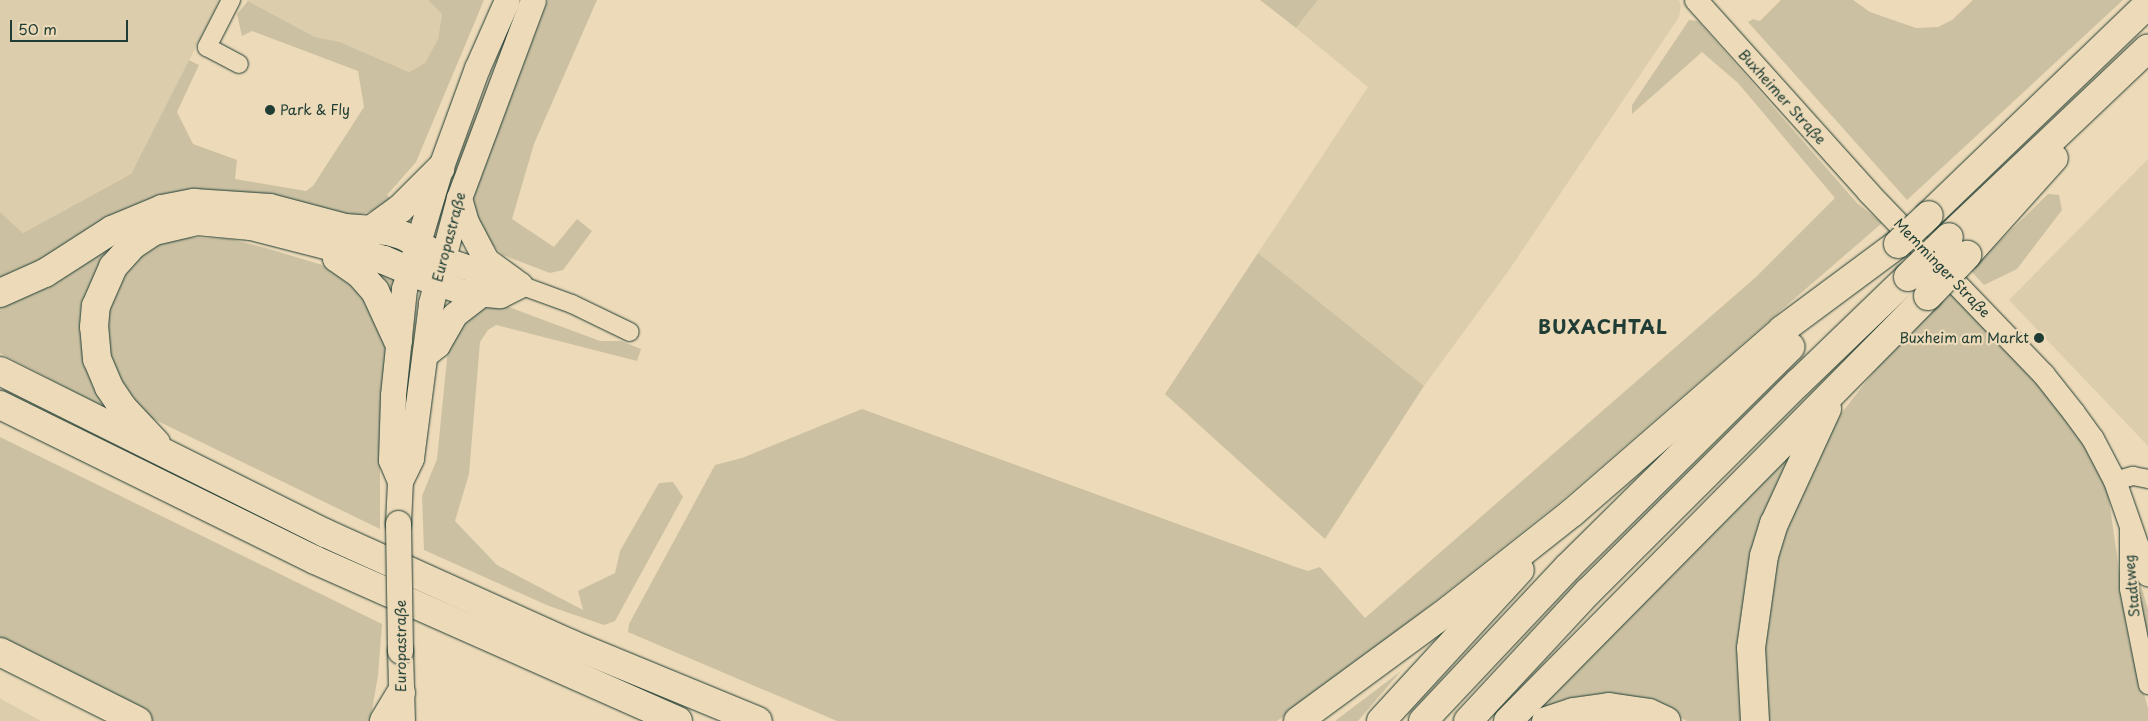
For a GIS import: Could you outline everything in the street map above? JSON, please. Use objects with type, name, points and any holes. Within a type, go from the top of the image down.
[{"type":"highway","points":[[1423,721],[1568,567],[1775,360],[2148,4]]},
{"type":"highway","points":[[1468,721],[1588,592],[1798,382],[1908,277],[1958,246],[2045,169],[2140,56]]},
{"type":"highway","points":[[372,229],[400,209],[440,169]]},
{"type":"highway","points":[[0,294],[45,273],[112,230],[162,209],[186,204],[217,202],[262,207],[345,228],[372,229],[404,236],[416,244],[439,271]]},
{"type":"highway","points":[[176,461],[123,408],[109,386],[97,359],[94,343],[96,306],[113,267],[133,245],[154,231],[197,221],[251,226],[335,246],[409,270],[439,271]]},
{"type":"highway","points":[[1298,721],[1449,610],[1573,512],[1782,330],[1898,244]]},
{"type":"highway","points":[[335,246],[337,258],[360,274],[378,295],[398,341]]},
{"type":"highway","points":[[1508,721],[1928,296],[1958,246]]},
{"type":"highway","points":[[0,371],[176,461],[571,644],[758,721]]},
{"type":"highway","points":[[1755,721],[1751,648],[1764,556],[1774,524],[1835,392]]},
{"type":"highway","points":[[0,405],[315,560],[562,670],[635,713],[678,721]]},
{"type":"highway","points":[[1381,721],[1573,512]]},
{"type":"highway","points":[[0,652],[138,721]]},
{"type":"highway","points":[[0,663],[119,721]]},
{"type":"highway","points":[[384,721],[401,693]]},
{"type":"highway","points":[[1546,721],[1573,712],[1609,707],[1649,713],[1666,721]]},
{"type":"main road","name":"Europastraße","points":[[400,481],[391,460],[398,341],[409,270],[440,169],[480,59],[507,0]]},
{"type":"main road","name":"Europastraße","points":[[402,721],[398,523],[400,481],[411,458],[423,356],[439,271],[459,198],[533,0]]},
{"type":"main road","points":[[459,198],[466,222],[486,260],[520,285]]},
{"type":"main road","points":[[439,271],[520,285]]},
{"type":"main road","points":[[439,271],[481,294],[500,295],[520,285]]},
{"type":"main road","points":[[423,356],[437,345],[454,314],[481,294]]},
{"type":"street","points":[[231,0],[208,47],[239,64]]},
{"type":"street","name":"Buxheimer Straße","points":[[1696,0],[1869,193]]},
{"type":"street","name":"Memminger Straße","points":[[1869,193],[2044,375],[2094,439],[2129,516],[2148,575]]},
{"type":"street","points":[[520,285],[572,304],[630,332]]},
{"type":"street","points":[[2115,482],[2134,476],[2148,478]]},
{"type":"street","name":"Stadtweg","points":[[2129,516],[2129,590],[2148,685]]},
{"type":"shaded area","points":[[0,0],[220,0],[131,174],[23,233],[0,212]]},
{"type":"shaded area","points":[[246,0],[428,0],[442,14],[438,39],[425,63],[409,72],[340,42],[315,37]]},
{"type":"shaded area","points":[[428,0],[484,0],[416,162],[387,195],[392,201],[383,207],[356,216],[212,192],[0,287],[0,212],[23,233],[131,174],[189,60],[199,65],[177,112],[193,144],[237,160],[235,179],[306,191],[313,186],[364,107],[358,71],[252,31],[242,36],[237,14],[248,1],[315,37],[340,42],[409,72],[425,63],[438,39],[442,14]]},
{"type":"shaded area","points":[[517,0],[523,0],[435,234],[453,172],[497,61]]},
{"type":"shaded area","points":[[548,0],[597,0],[534,144],[512,219],[554,247],[577,219],[592,231],[563,270],[550,273],[503,255],[489,242],[474,210],[473,195]]},
{"type":"shaded area","points":[[1260,0],[1318,0],[1296,28]]},
{"type":"shaded area","points":[[1318,0],[1679,0],[1681,6],[1679,17],[1509,270],[1424,386],[1258,253],[1368,87],[1296,28]]},
{"type":"shaded area","points":[[1781,0],[1853,0],[1870,12],[1916,28],[1938,27],[1952,20],[1973,0],[2123,0],[1907,200],[1748,22],[1753,19],[1760,21]]},
{"type":"shaded area","points":[[1689,20],[1698,21],[1857,203],[1882,223],[1560,502],[1370,653],[1277,721],[837,721],[628,632],[629,624],[715,465],[742,458],[862,409],[1293,566],[1308,571],[1320,567],[1365,618],[1756,277],[1835,198],[1738,83],[1702,52],[1632,114],[1632,105]]},
{"type":"shaded area","points":[[2148,159],[2148,446],[2009,300]]},
{"type":"shaded area","points":[[2048,194],[2059,195],[2062,210],[2017,269],[1984,285],[1970,270]]},
{"type":"shaded area","points":[[126,234],[95,291],[117,414],[0,353],[0,307],[53,285]]},
{"type":"shaded area","points":[[179,237],[230,239],[339,270],[354,278],[386,342],[380,457],[380,529],[139,412],[107,367],[106,304],[115,282],[156,242]]},
{"type":"shaded area","points":[[1258,253],[1424,386],[1325,539],[1165,394]]},
{"type":"shaded area","points":[[362,267],[397,277],[392,303]]},
{"type":"shaded area","points":[[1947,288],[2041,386],[2094,458],[2108,492],[2129,641],[2148,708],[2148,721],[1764,721],[1761,676],[1779,540],[1828,434],[1843,411],[1895,345]]},
{"type":"shaded area","points":[[503,305],[600,341],[621,341],[641,349],[637,361],[496,325],[488,330],[480,342],[469,474],[455,521],[497,565],[583,610],[578,591],[615,573],[620,551],[659,483],[673,482],[683,497],[615,621],[604,625],[549,606],[424,550],[422,496],[437,459],[449,339],[478,307]]},
{"type":"shaded area","points":[[0,437],[382,624],[378,676],[370,721],[152,721],[0,645]]},
{"type":"shaded area","points":[[1798,442],[1746,721],[1687,721],[1656,705],[1538,712],[1534,709]]},
{"type":"shaded area","points":[[2133,559],[2148,609],[2148,660]]},
{"type":"shaded area","points":[[1401,671],[1358,721],[1335,721]]},
{"type":"shaded area","points":[[0,698],[3,700],[41,721],[0,721]]},
{"type":"place","name":"Park & Fly","points":[[270,110]]},
{"type":"place","name":"Buxheim am Markt","points":[[2039,338]]},
{"type":"district","name":"BUXACHTAL","points":[[1603,327]]}]
